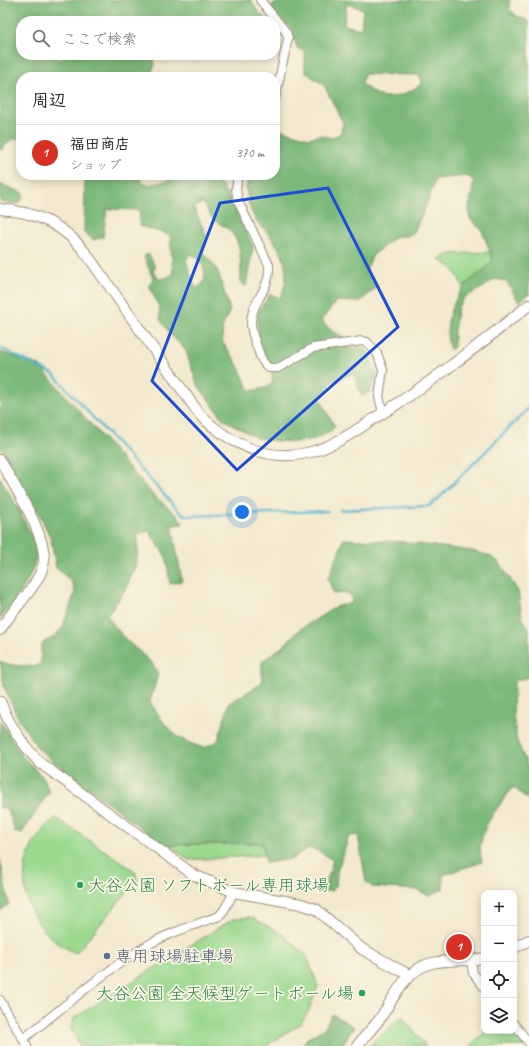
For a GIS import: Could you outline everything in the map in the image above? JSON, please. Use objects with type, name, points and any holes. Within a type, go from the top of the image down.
[{"type":"street","points":[[260,0],[273,16]]},
{"type":"street","points":[[280,25],[286,32],[288,38],[280,76]]},
{"type":"street","points":[[237,180],[236,189],[238,200],[269,265],[270,276],[252,315],[251,322],[252,331],[261,360],[269,368],[278,368],[313,348],[362,341],[367,342],[377,354],[383,370],[380,397],[383,413]]},
{"type":"street","points":[[0,209],[38,216],[61,228],[72,236],[88,256],[200,415],[219,433],[230,440],[243,446],[268,453],[281,455],[306,453],[333,443],[383,413],[437,377],[529,306]]},
{"type":"street","points":[[0,460],[39,533],[44,546],[45,556],[43,567],[38,577],[0,630]]},
{"type":"street","points":[[0,701],[15,732],[23,744],[40,763],[194,875],[234,892],[301,904],[316,909],[362,949],[409,975]]},
{"type":"street","points":[[0,1000],[25,1042],[98,980],[149,945],[169,934],[219,916],[227,906],[234,892]]},
{"type":"street","points":[[517,946],[529,940]]},
{"type":"street","points":[[357,1046],[378,1021],[409,975],[423,966],[432,963],[471,961],[481,959]]},
{"type":"street","points":[[471,961],[473,973],[481,983]]},
{"type":"street","points":[[517,1028],[529,1043]]},
{"type":"highlighted area","points":[[328,188],[398,327],[237,470],[152,381],[220,203]]},
{"type":"green space","points":[[0,0],[251,0],[256,9],[263,16],[16,16],[16,60],[154,60],[155,65],[152,72],[16,72],[16,139],[11,140],[0,151]]},
{"type":"green space","points":[[286,0],[510,0],[509,9],[517,16],[529,21],[529,294],[519,302],[506,281],[495,279],[465,297],[458,307],[454,330],[454,347],[450,350],[447,334],[449,318],[454,302],[466,284],[486,268],[493,260],[482,230],[470,219],[469,207],[474,181],[467,176],[435,179],[429,199],[414,232],[408,236],[396,236],[373,255],[365,272],[378,286],[360,302],[337,301],[321,320],[332,331],[344,337],[346,348],[361,347],[370,354],[377,376],[370,391],[362,397],[353,374],[334,380],[320,399],[335,427],[331,431],[315,439],[295,442],[257,438],[223,419],[197,384],[186,351],[168,331],[160,319],[159,307],[149,285],[153,279],[144,256],[149,254],[155,267],[153,271],[159,279],[166,278],[173,274],[170,235],[140,226],[139,210],[107,209],[103,237],[93,240],[84,232],[85,180],[141,180],[141,182],[147,185],[173,180],[217,180],[230,199],[253,247],[246,286],[241,283],[241,261],[239,247],[233,235],[214,220],[202,203],[194,208],[207,237],[202,251],[217,269],[230,310],[222,328],[223,343],[235,360],[250,391],[265,388],[273,383],[271,365],[264,355],[260,342],[258,313],[270,294],[280,298],[285,282],[285,266],[280,251],[275,243],[253,215],[249,204],[247,180],[280,180],[280,130],[309,138],[320,135],[331,138],[340,134],[343,123],[324,85],[305,72],[305,52],[297,48],[292,29],[280,19],[280,16],[278,16],[273,10],[272,5]],"holes":[[[347,4],[363,9],[361,29],[344,25]],[[364,74],[418,75],[422,84],[398,96],[384,97],[369,90],[362,83]],[[190,254],[200,260],[203,265],[205,277],[204,282],[195,288],[186,260]]]},
{"type":"green space","points":[[0,184],[23,193],[23,198],[18,204],[0,202]]},
{"type":"green space","points":[[490,252],[493,261],[486,270],[464,288],[454,270],[439,259],[451,254]]},
{"type":"green space","points":[[0,352],[39,365],[152,494],[179,517],[183,524],[172,525],[182,581],[170,584],[166,557],[149,531],[137,534],[137,561],[131,578],[107,616],[124,638],[152,663],[158,674],[150,702],[166,726],[185,741],[193,745],[204,748],[218,741],[229,703],[261,684],[262,661],[282,647],[299,630],[337,606],[352,603],[350,593],[334,594],[328,579],[344,539],[402,542],[473,551],[490,556],[500,563],[518,591],[522,617],[529,628],[529,677],[514,681],[513,715],[517,741],[529,769],[529,800],[513,787],[488,822],[484,831],[480,851],[482,862],[443,875],[443,889],[429,896],[417,890],[372,887],[366,882],[358,835],[349,836],[337,872],[336,886],[332,891],[324,891],[333,860],[318,851],[308,848],[292,859],[266,863],[262,843],[170,845],[157,840],[55,763],[37,747],[19,720],[4,687],[0,661],[13,665],[35,667],[41,663],[41,648],[44,642],[54,637],[63,627],[75,592],[71,581],[56,568],[51,539],[40,515],[0,446]]},
{"type":"green space","points":[[0,477],[31,535],[36,552],[33,569],[23,588],[0,619]]},
{"type":"green space","points":[[0,720],[21,755],[44,778],[49,792],[22,833],[15,832],[8,810],[2,807],[0,809]]},
{"type":"green space","name":"大谷公園 ソフトボール専用球場","points":[[56,818],[135,871],[137,880],[76,953],[60,945],[47,933],[37,920],[29,904],[25,888],[25,871],[29,854],[39,835]]},
{"type":"green space","points":[[263,843],[265,855],[188,860],[170,845]]},
{"type":"green space","points":[[0,860],[9,904],[0,911]]},
{"type":"green space","points":[[251,917],[282,934],[306,955],[318,986],[308,1012],[300,1024],[266,1046],[80,1046],[71,1029],[74,1018],[233,919]]},
{"type":"green space","points":[[332,1014],[354,1027],[341,1046],[303,1046],[306,1039],[325,1028]]},
{"type":"green space","points":[[402,1017],[426,1046],[369,1046]]},
{"type":"green space","points":[[483,1034],[514,1034],[524,1046],[469,1046]]},
{"type":"waterway","points":[[0,348],[53,374],[181,513],[189,516],[328,511]]},
{"type":"waterway","points":[[340,510],[429,506],[439,498],[529,408]]},
{"type":"place","name":"大谷公園 ソフトボール専用球場","points":[[80,885]]},
{"type":"place","name":"福田商店","points":[[459,947]]},
{"type":"place","name":"専用球場駐車場","points":[[107,956]]},
{"type":"place","name":"大谷公園 全天候型ゲートボール場","points":[[362,993]]}]
